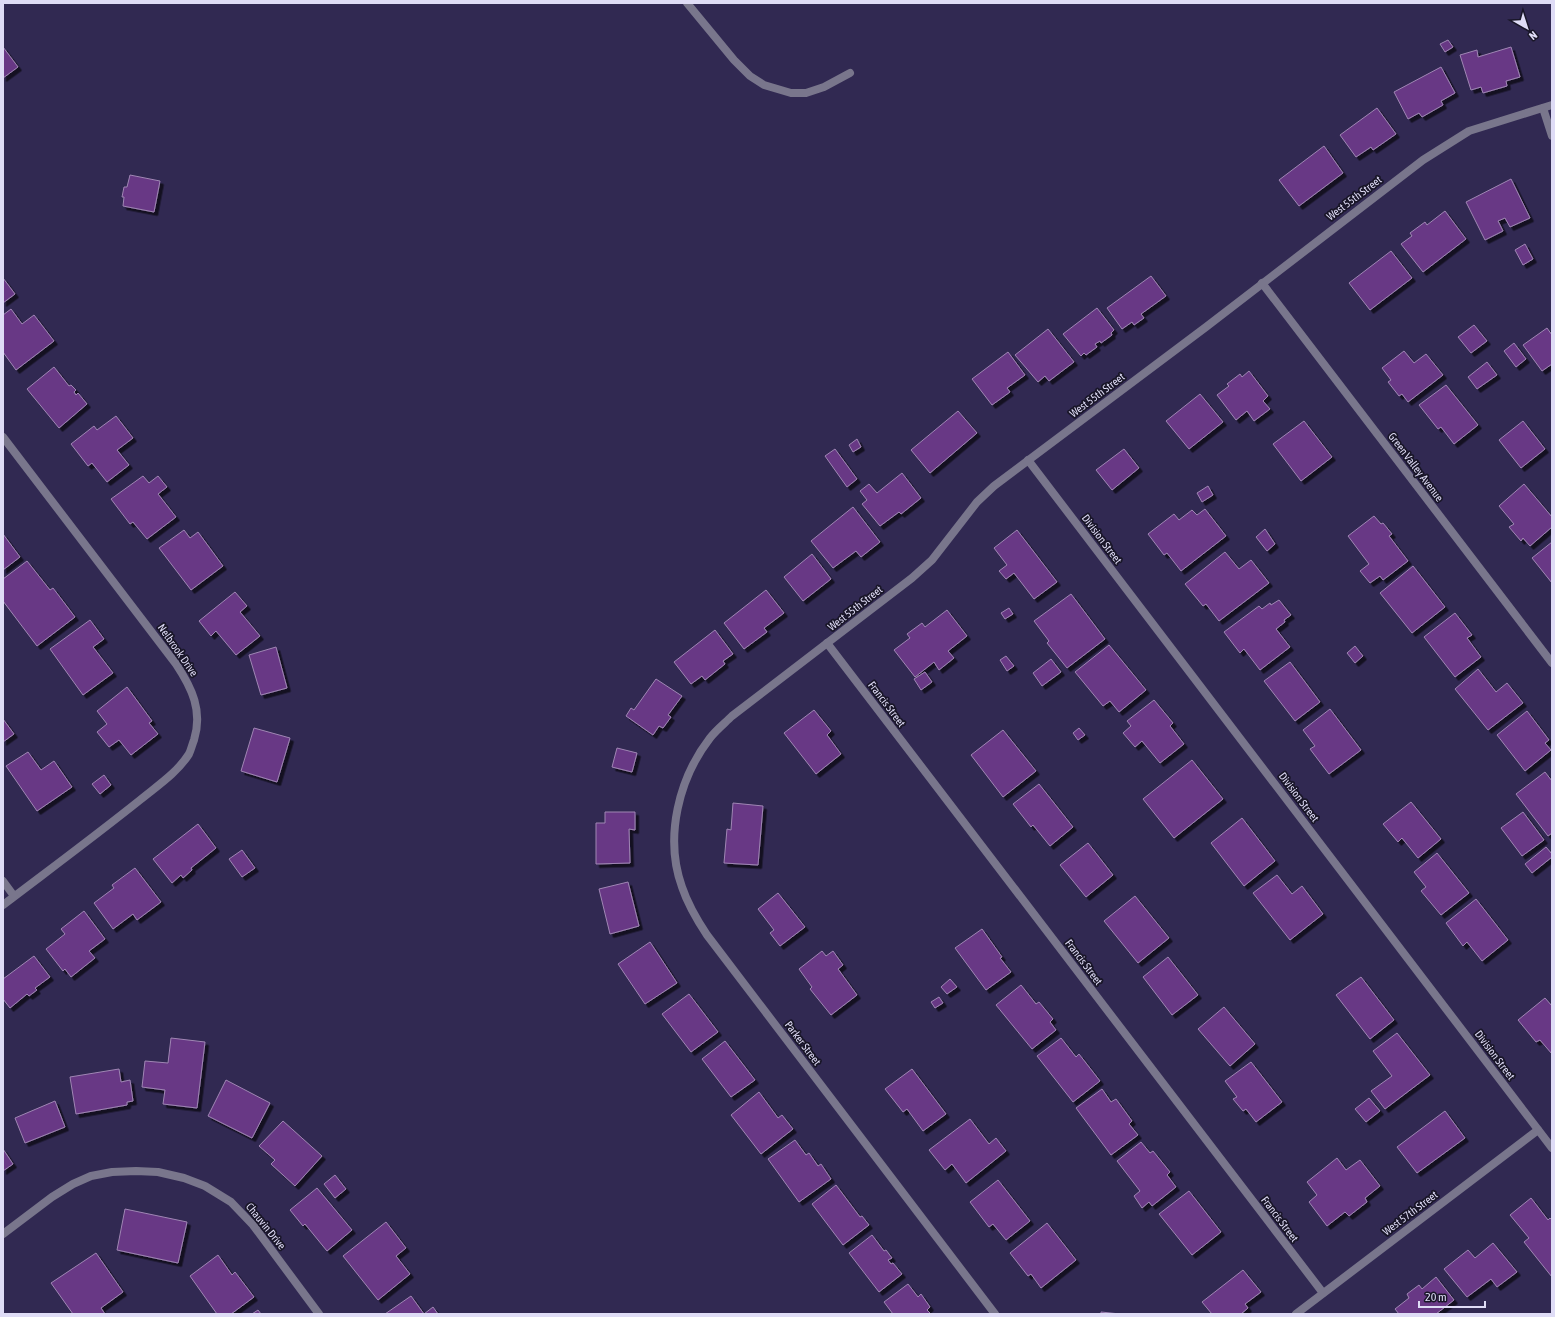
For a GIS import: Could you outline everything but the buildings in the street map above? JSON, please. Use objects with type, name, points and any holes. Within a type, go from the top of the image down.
[{"type":"street","points":[[687,3],[734,60],[750,76],[764,85],[790,93],[806,93],[824,87],[850,73]]},
{"type":"street","name":"West 55th Street","points":[[697,758],[711,737],[732,716],[912,578],[927,564],[977,502],[994,486],[1028,460],[1411,169],[1457,138],[1480,126],[1552,105]]},
{"type":"street","points":[[1543,108],[1552,136]]},
{"type":"street","name":"Green Valley Avenue","points":[[1262,283],[1552,664]]},
{"type":"street","name":"Nelbrook Drive","points":[[3,437],[176,664],[188,682],[195,699],[198,718],[196,731],[189,754],[178,769],[130,808],[3,905]]},
{"type":"street","name":"Division Street","points":[[1028,460],[1552,1148]]},
{"type":"street","name":"Francis Street","points":[[827,643],[1323,1293]]},
{"type":"street","name":"Parker Street","points":[[697,758],[682,793],[676,812],[675,841],[676,865],[681,886],[694,915],[707,936],[995,1314]]},
{"type":"street","points":[[3,881],[14,896]]},
{"type":"street","name":"West 57th Street","points":[[1296,1314],[1538,1130]]},
{"type":"street","name":"Chauvin Drive","points":[[3,1234],[52,1197],[73,1184],[91,1176],[112,1172],[136,1171],[158,1172],[184,1178],[205,1186],[231,1202],[253,1225],[319,1314]]}]
